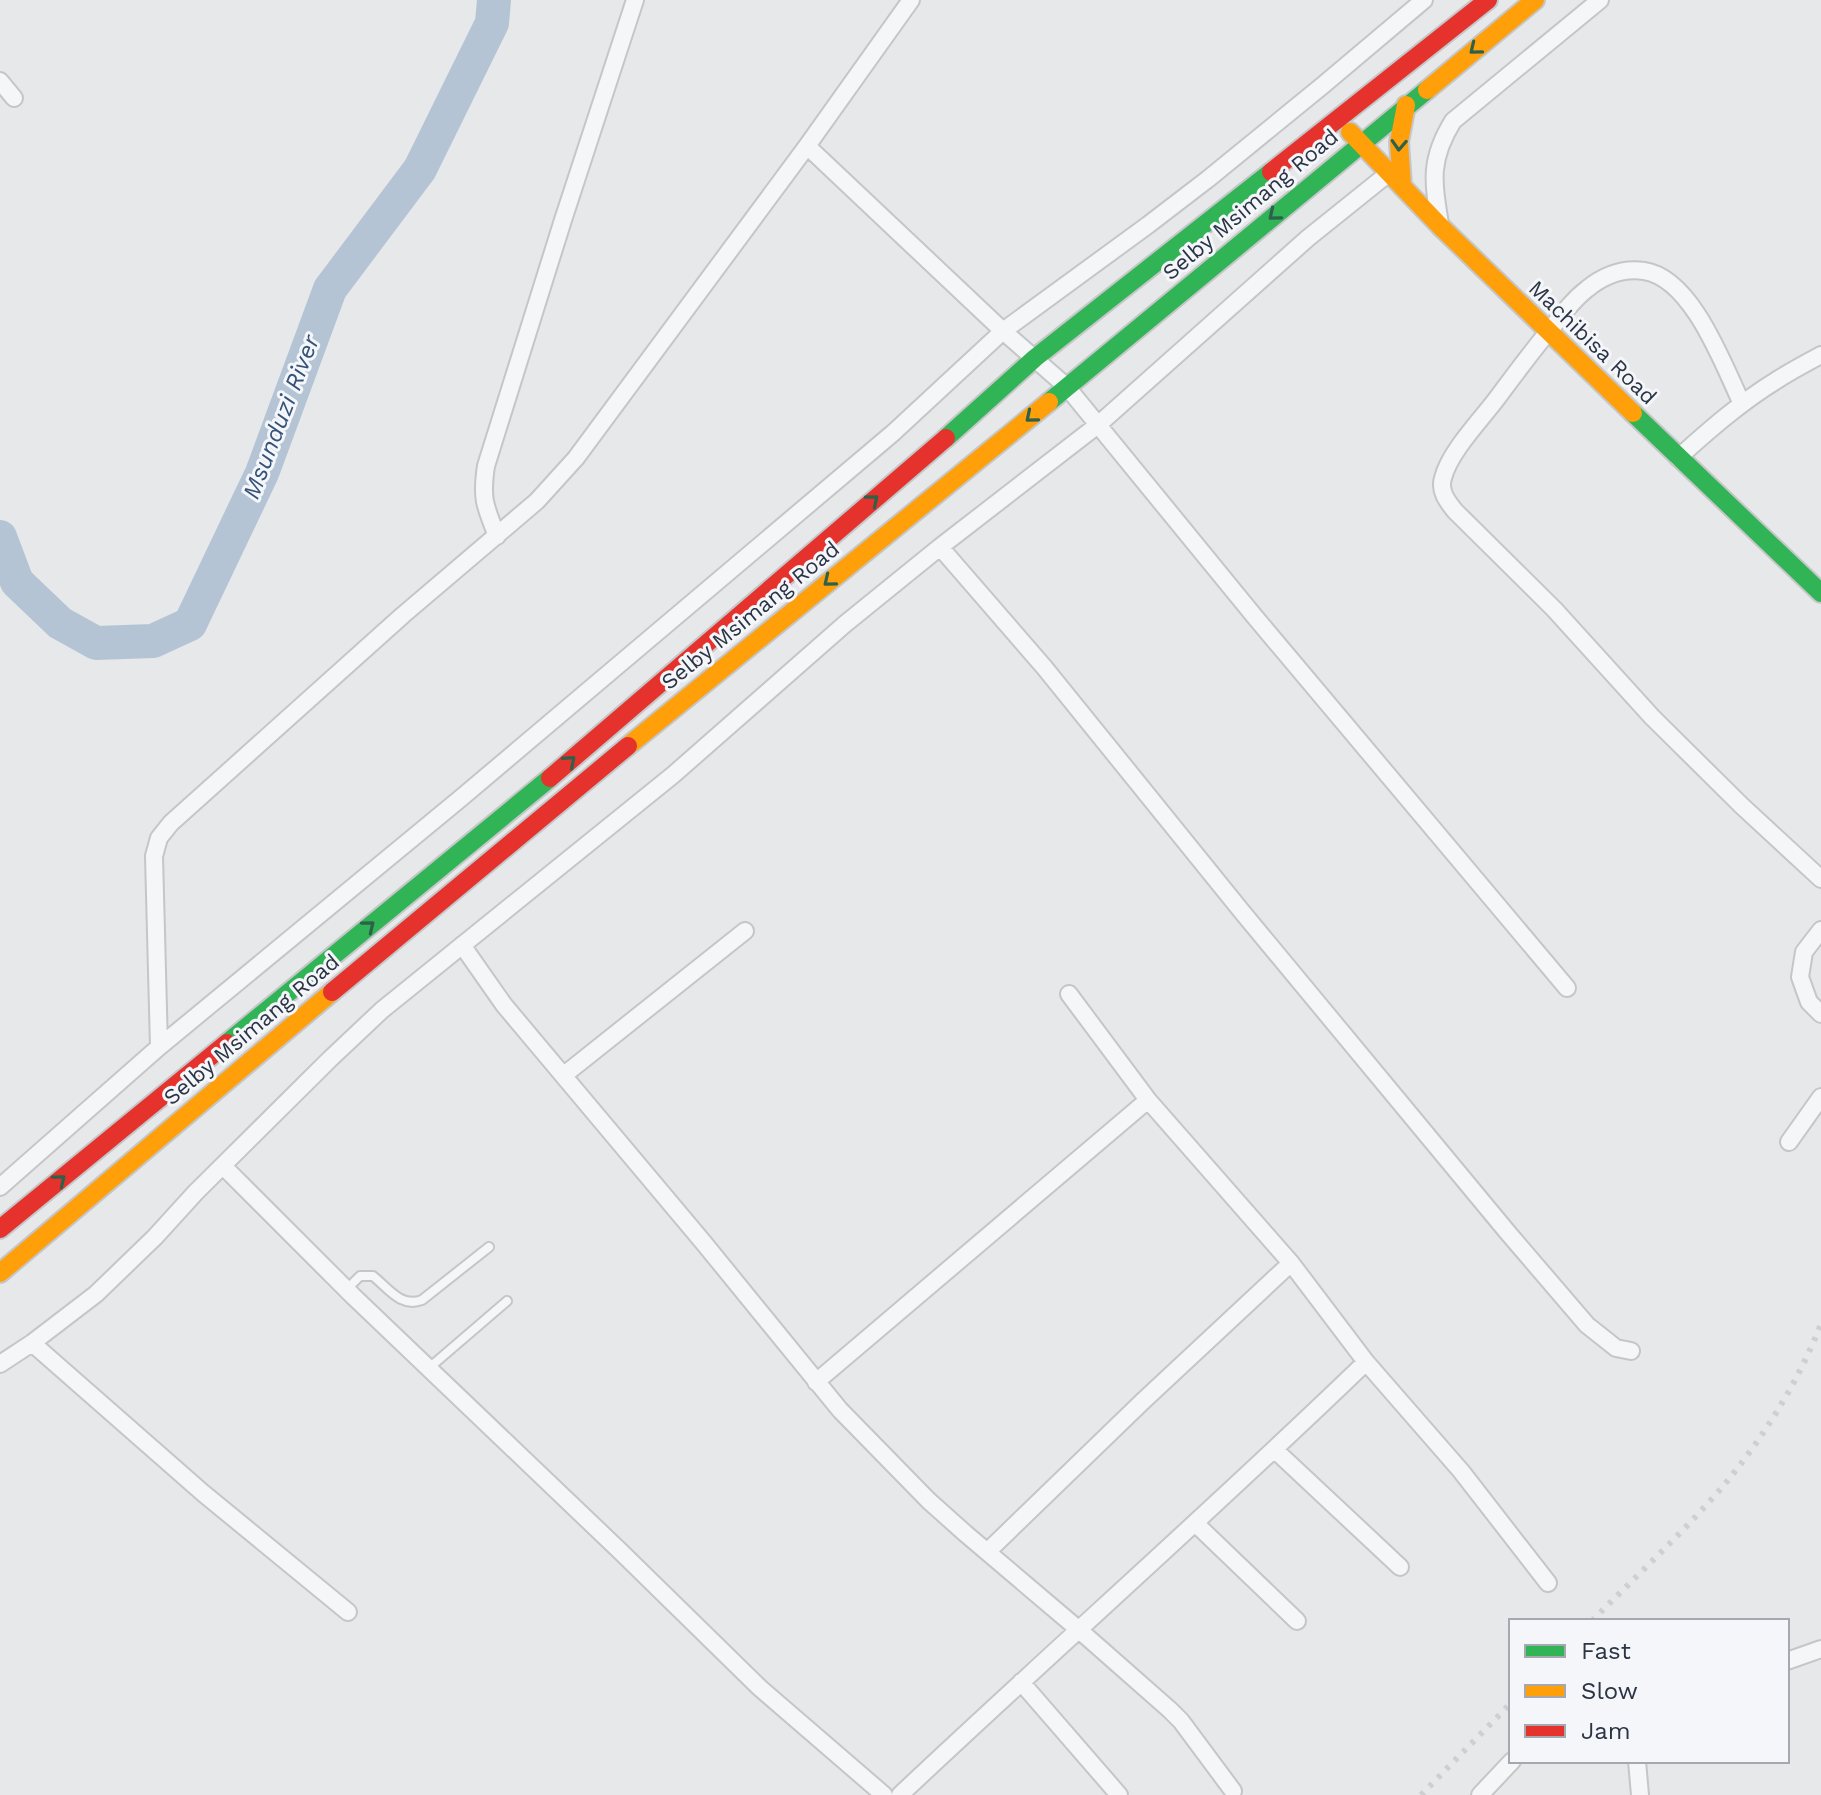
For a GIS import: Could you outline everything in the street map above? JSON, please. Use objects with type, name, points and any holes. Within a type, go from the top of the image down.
[{"type":"main road","name":"Selby Msimang Road","points":[[0,1229],[562,768],[1035,358],[1488,0]]},
{"type":"main road","name":"Selby Msimang Road","points":[[0,1273],[235,1072],[1535,0]]},
{"type":"main road","points":[[1395,180],[1406,105]]},
{"type":"main road","name":"Machibisa Road","points":[[1337,119],[1548,332],[1821,593]]},
{"type":"street","points":[[497,536],[482,490],[486,466],[635,0]]},
{"type":"street","points":[[159,1047],[153,886],[154,856],[159,838],[171,823],[403,615],[537,501],[576,458],[911,0]]},
{"type":"street","points":[[0,1187],[159,1047],[437,818],[893,433],[1003,331],[1208,179],[1424,0]]},
{"type":"street","points":[[1440,226],[1434,185],[1435,158],[1453,121],[1600,0]]},
{"type":"street","points":[[0,81],[14,98]]},
{"type":"street","points":[[807,146],[1003,331],[1067,387],[1255,617],[1567,988]]},
{"type":"street","points":[[0,1364],[96,1294],[382,1010],[673,775],[845,624],[1099,424],[1287,256],[1395,180]]},
{"type":"street","points":[[1742,404],[1709,334],[1677,287],[1647,271],[1619,272],[1589,287],[1576,298],[1456,452],[1443,476],[1441,488],[1446,501],[1554,609],[1652,717],[1821,879]]},
{"type":"street","points":[[1678,458],[1742,404],[1821,355]]},
{"type":"street","points":[[940,547],[1044,667],[1509,1234],[1603,1340],[1616,1348],[1631,1351]]},
{"type":"street","points":[[1821,930],[1804,952],[1800,977],[1809,1002],[1821,1014]]},
{"type":"street","points":[[564,1075],[745,931]]},
{"type":"street","points":[[462,945],[504,1005],[840,1410],[929,1501],[1181,1721],[1233,1791]]},
{"type":"street","points":[[1069,994],[1148,1100],[1291,1263],[1366,1362],[1461,1471],[1548,1583]]},
{"type":"street","points":[[1789,1142],[1821,1097]]},
{"type":"street","points":[[816,1382],[1148,1100]]},
{"type":"street","points":[[223,1166],[347,1290],[760,1688],[884,1795]]},
{"type":"street","points":[[987,1552],[1291,1263]]},
{"type":"street","points":[[32,1343],[203,1493],[348,1612]]},
{"type":"street","points":[[900,1795],[1275,1450],[1366,1362]]},
{"type":"street","points":[[1275,1450],[1400,1567]]},
{"type":"street","points":[[1195,1523],[1297,1621]]},
{"type":"street","points":[[1789,1660],[1821,1649]]},
{"type":"street","points":[[1021,1682],[1119,1795]]},
{"type":"street","points":[[1480,1795],[1510,1763]]},
{"type":"street","points":[[1637,1763],[1640,1795]]},
{"type":"lane","points":[[347,1290],[360,1276],[373,1276],[404,1302],[413,1304],[489,1247]]},
{"type":"lane","points":[[429,1369],[507,1301]]},
{"type":"waterway","name":"Msunduzi River","points":[[0,537],[17,582],[60,623],[96,643],[153,641],[190,624],[262,473],[330,289],[420,169],[492,23],[494,0]]},
{"type":"railway","points":[[1594,1619],[1692,1520],[1739,1467],[1791,1388],[1821,1324]]},
{"type":"railway","points":[[1421,1795],[1509,1705]]},
{"type":"traffic: fast","points":[[1049,402],[1427,90]]},
{"type":"traffic: fast","points":[[946,438],[1035,358],[1271,172]]},
{"type":"traffic: fast","points":[[1633,413],[1821,593]]},
{"type":"traffic: fast","points":[[227,1043],[550,778]]},
{"type":"traffic: slow","points":[[1427,90],[1535,0]]},
{"type":"traffic: slow","points":[[1402,186],[1399,142],[1406,105]]},
{"type":"traffic: slow","points":[[1350,132],[1440,226],[1633,413]]},
{"type":"traffic: slow","points":[[628,746],[1049,402]]},
{"type":"traffic: slow","points":[[0,1273],[332,992]]},
{"type":"traffic: jam","points":[[1271,172],[1488,0]]},
{"type":"traffic: jam","points":[[550,778],[946,438]]},
{"type":"traffic: jam","points":[[332,992],[628,746]]},
{"type":"traffic: jam","points":[[0,1229],[227,1043]]}]
